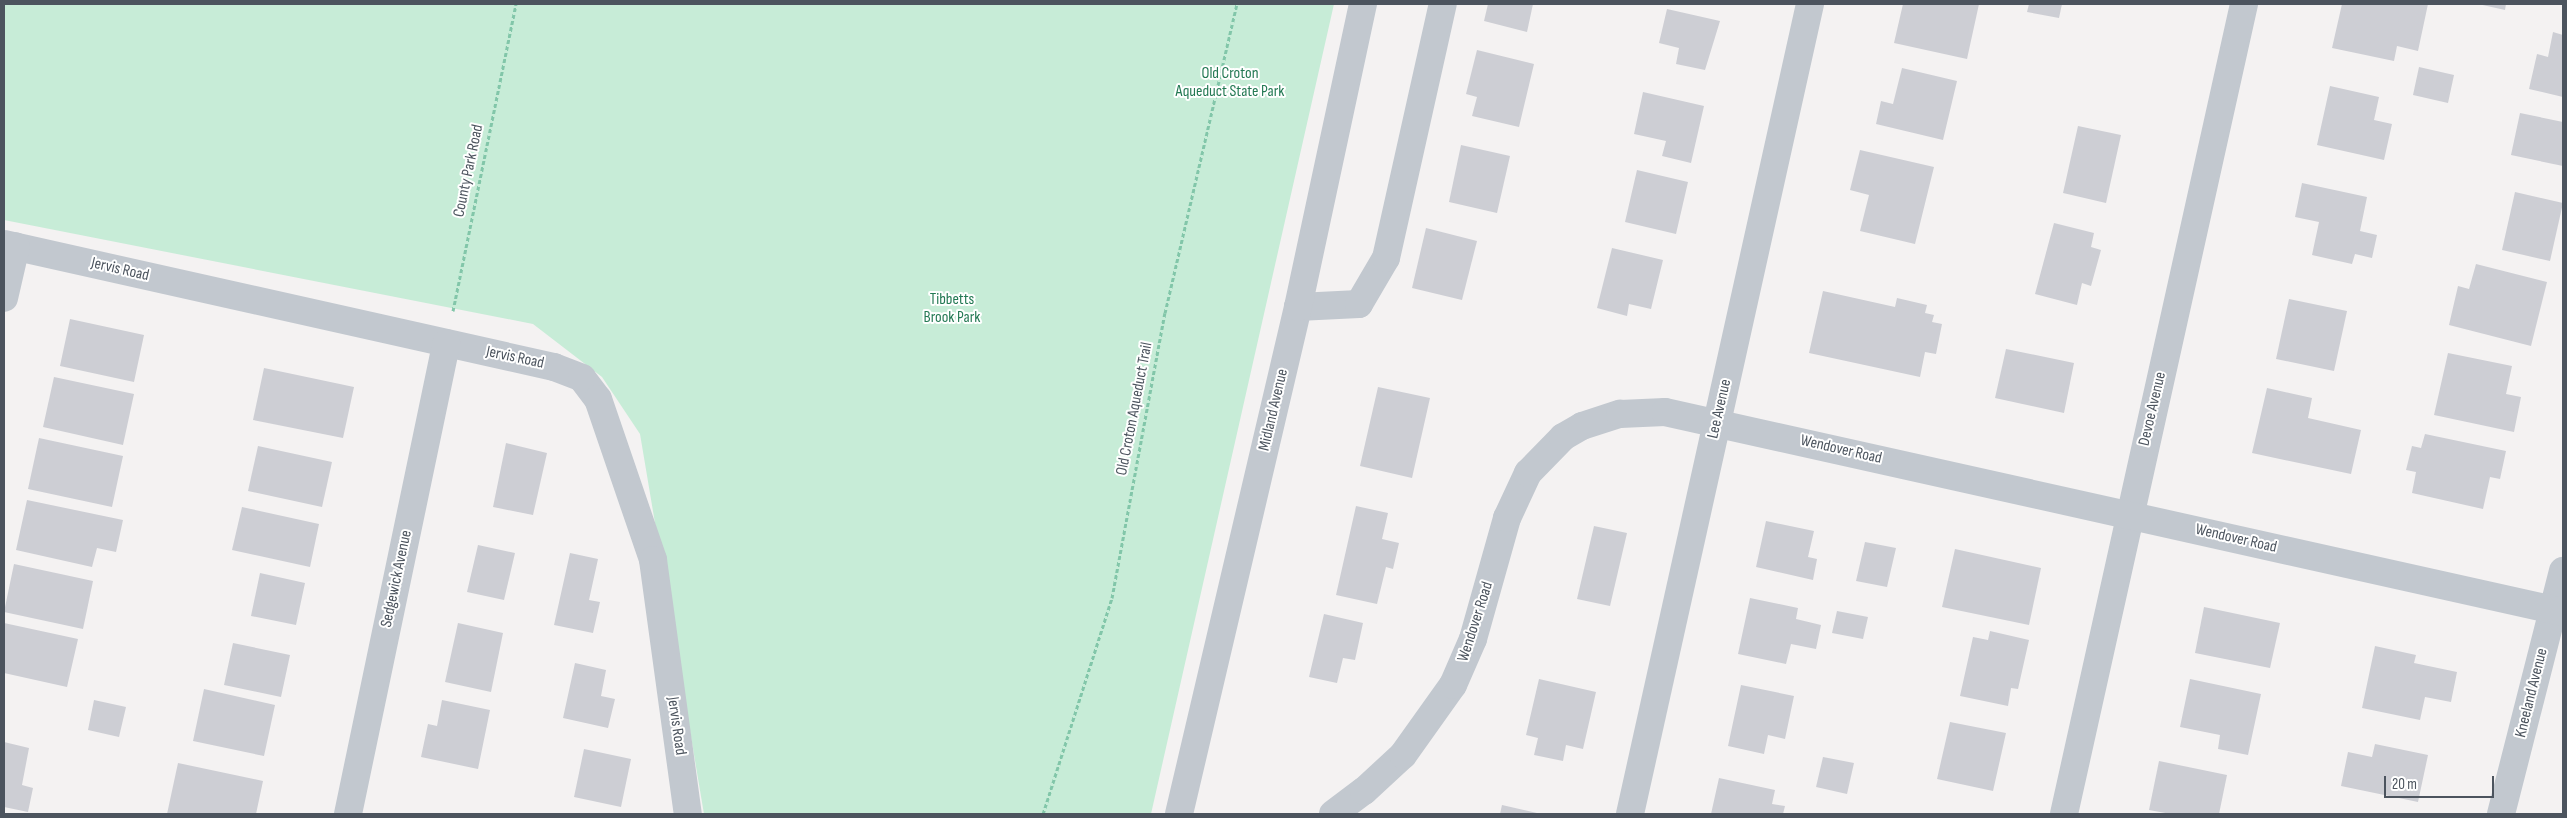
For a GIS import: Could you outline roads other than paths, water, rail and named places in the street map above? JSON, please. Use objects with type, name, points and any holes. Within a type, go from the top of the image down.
[{"type":"street","name":"Midland Avenue","points":[[1179,814],[1298,307],[1363,4]]},
{"type":"street","points":[[1298,307],[1359,304],[1386,258],[1443,4]]},
{"type":"street","name":"Lee Avenue","points":[[1630,814],[1810,4]]},
{"type":"street","name":"Devoe Avenue","points":[[2064,814],[2244,4]]},
{"type":"street","points":[[4,298],[10,245]]},
{"type":"street","name":"Jervis Road","points":[[10,245],[554,367],[582,378],[598,399],[653,560],[688,814]]},
{"type":"street","name":"Sedgewick Avenue","points":[[348,814],[446,343]]},
{"type":"street","name":"Wendover Road","points":[[1333,814],[1364,791],[1403,755],[1453,684],[1473,639],[1507,518],[1528,473],[1544,454],[1563,437],[1582,426],[1620,414],[1666,412],[2558,611]]},
{"type":"street","name":"Kneeland Avenue","points":[[2502,814],[2558,611],[2563,571]]},
{"type":"park label","name":"Old Croton Aqueduct State Park","points":[[1230,83]]},
{"type":"park label","name":"Tibbetts Brook Park","points":[[952,309]]}]
